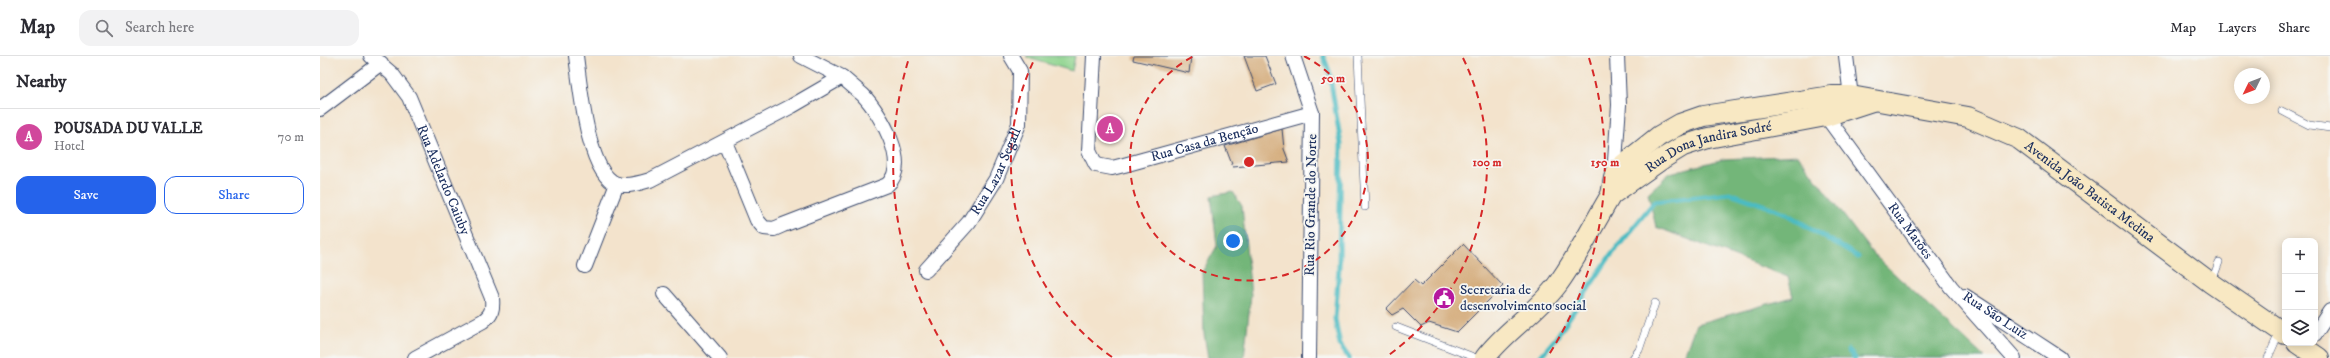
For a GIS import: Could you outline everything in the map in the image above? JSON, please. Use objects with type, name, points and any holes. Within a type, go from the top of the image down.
[{"type":"main road","name":"Rua Dona Jandira Sodré","points":[[1612,187],[1620,167],[1634,154],[1680,124],[1703,116],[1814,99],[1850,100]]},
{"type":"main road","name":"Rua Dona Jandira Sodré","points":[[1612,187],[1683,146],[1850,100]]},
{"type":"main road","name":"Avenida João Batista Medina","points":[[1850,100],[1968,117],[2019,139],[2040,152],[2211,283],[2282,332]]},
{"type":"main road","points":[[1486,358],[1499,342],[1535,311],[1557,285],[1612,187]]},
{"type":"street","points":[[576,56],[585,117],[597,162],[606,177],[617,184],[635,184],[650,180],[725,142],[842,77]]},
{"type":"street","points":[[725,142],[757,220],[764,228],[783,226],[887,185],[895,176],[896,168],[894,149],[881,119],[863,96],[842,77],[801,56]]},
{"type":"street","name":"Rua Lazar Segall","points":[[926,270],[969,222],[996,179],[1019,124],[1020,71],[1011,56]]},
{"type":"street","name":"Rua Casa da Benção","points":[[1094,56],[1089,151],[1096,165],[1112,168],[1312,113]]},
{"type":"street","name":"Rua Rio Grande do Norte","points":[[1293,56],[1312,113],[1310,358]]},
{"type":"street","points":[[1612,187],[1619,105],[1617,56]]},
{"type":"street","points":[[1846,56],[1850,100]]},
{"type":"street","points":[[320,109],[376,60]]},
{"type":"street","name":"Rua Adelardo Caiuby","points":[[376,60],[392,74],[409,97],[492,298],[493,308],[490,315],[434,354]]},
{"type":"street","name":"Rua Matões","points":[[1850,100],[1951,287],[2014,358]]},
{"type":"street","points":[[585,266],[617,184]]},
{"type":"street","name":"Rua São Luiz","points":[[1951,287],[2060,358]]},
{"type":"street","points":[[664,294],[720,358]]},
{"type":"street","points":[[2318,330],[2330,311]]},
{"type":"street","points":[[415,358],[434,354]]},
{"type":"lane","points":[[1358,56],[1365,207]]},
{"type":"lane","points":[[2282,111],[2309,125],[2330,128]]},
{"type":"lane","points":[[2211,283],[2219,262]]},
{"type":"lane","points":[[1633,358],[1639,350],[1655,303]]},
{"type":"lane","points":[[1396,328],[1476,358]]},
{"type":"lane","points":[[2268,358],[2282,335]]},
{"type":"green space","points":[[1026,56],[1075,56],[1072,71],[1028,58]]},
{"type":"green space","points":[[1798,155],[1872,253],[1985,358],[1683,358],[1696,324],[1793,297],[1788,277],[1656,227],[1648,193],[1670,173],[1724,159]]},
{"type":"green space","points":[[1233,192],[1242,206],[1251,295],[1244,358],[1208,358],[1204,334],[1202,272],[1217,246],[1211,196]]},
{"type":"building","points":[[1134,56],[1191,56],[1189,73],[1133,60]]},
{"type":"building","points":[[1244,56],[1265,56],[1276,84],[1257,91]]},
{"type":"building","points":[[1282,129],[1284,149],[1289,162],[1233,167],[1225,146]]},
{"type":"building","name":"Secretaria de desenvolvimento social","points":[[1463,244],[1503,286],[1457,332],[1429,323],[1421,327],[1403,309],[1392,315],[1386,309],[1414,280],[1421,286]]},
{"type":"waterway","points":[[1323,56],[1329,71],[1341,144],[1339,267],[1335,319],[1340,345],[1349,358]]},
{"type":"waterway","points":[[1539,358],[1556,338],[1608,259],[1654,202],[1730,193],[1783,212],[1858,257]]},
{"type":"waterway","points":[[1848,350],[1855,358]]},
{"type":"place","name":"POUSADA DU VALLE","points":[[1110,129]]},
{"type":"place","name":"Secretaria de desenvolvimento social","points":[[1444,298]]}]
